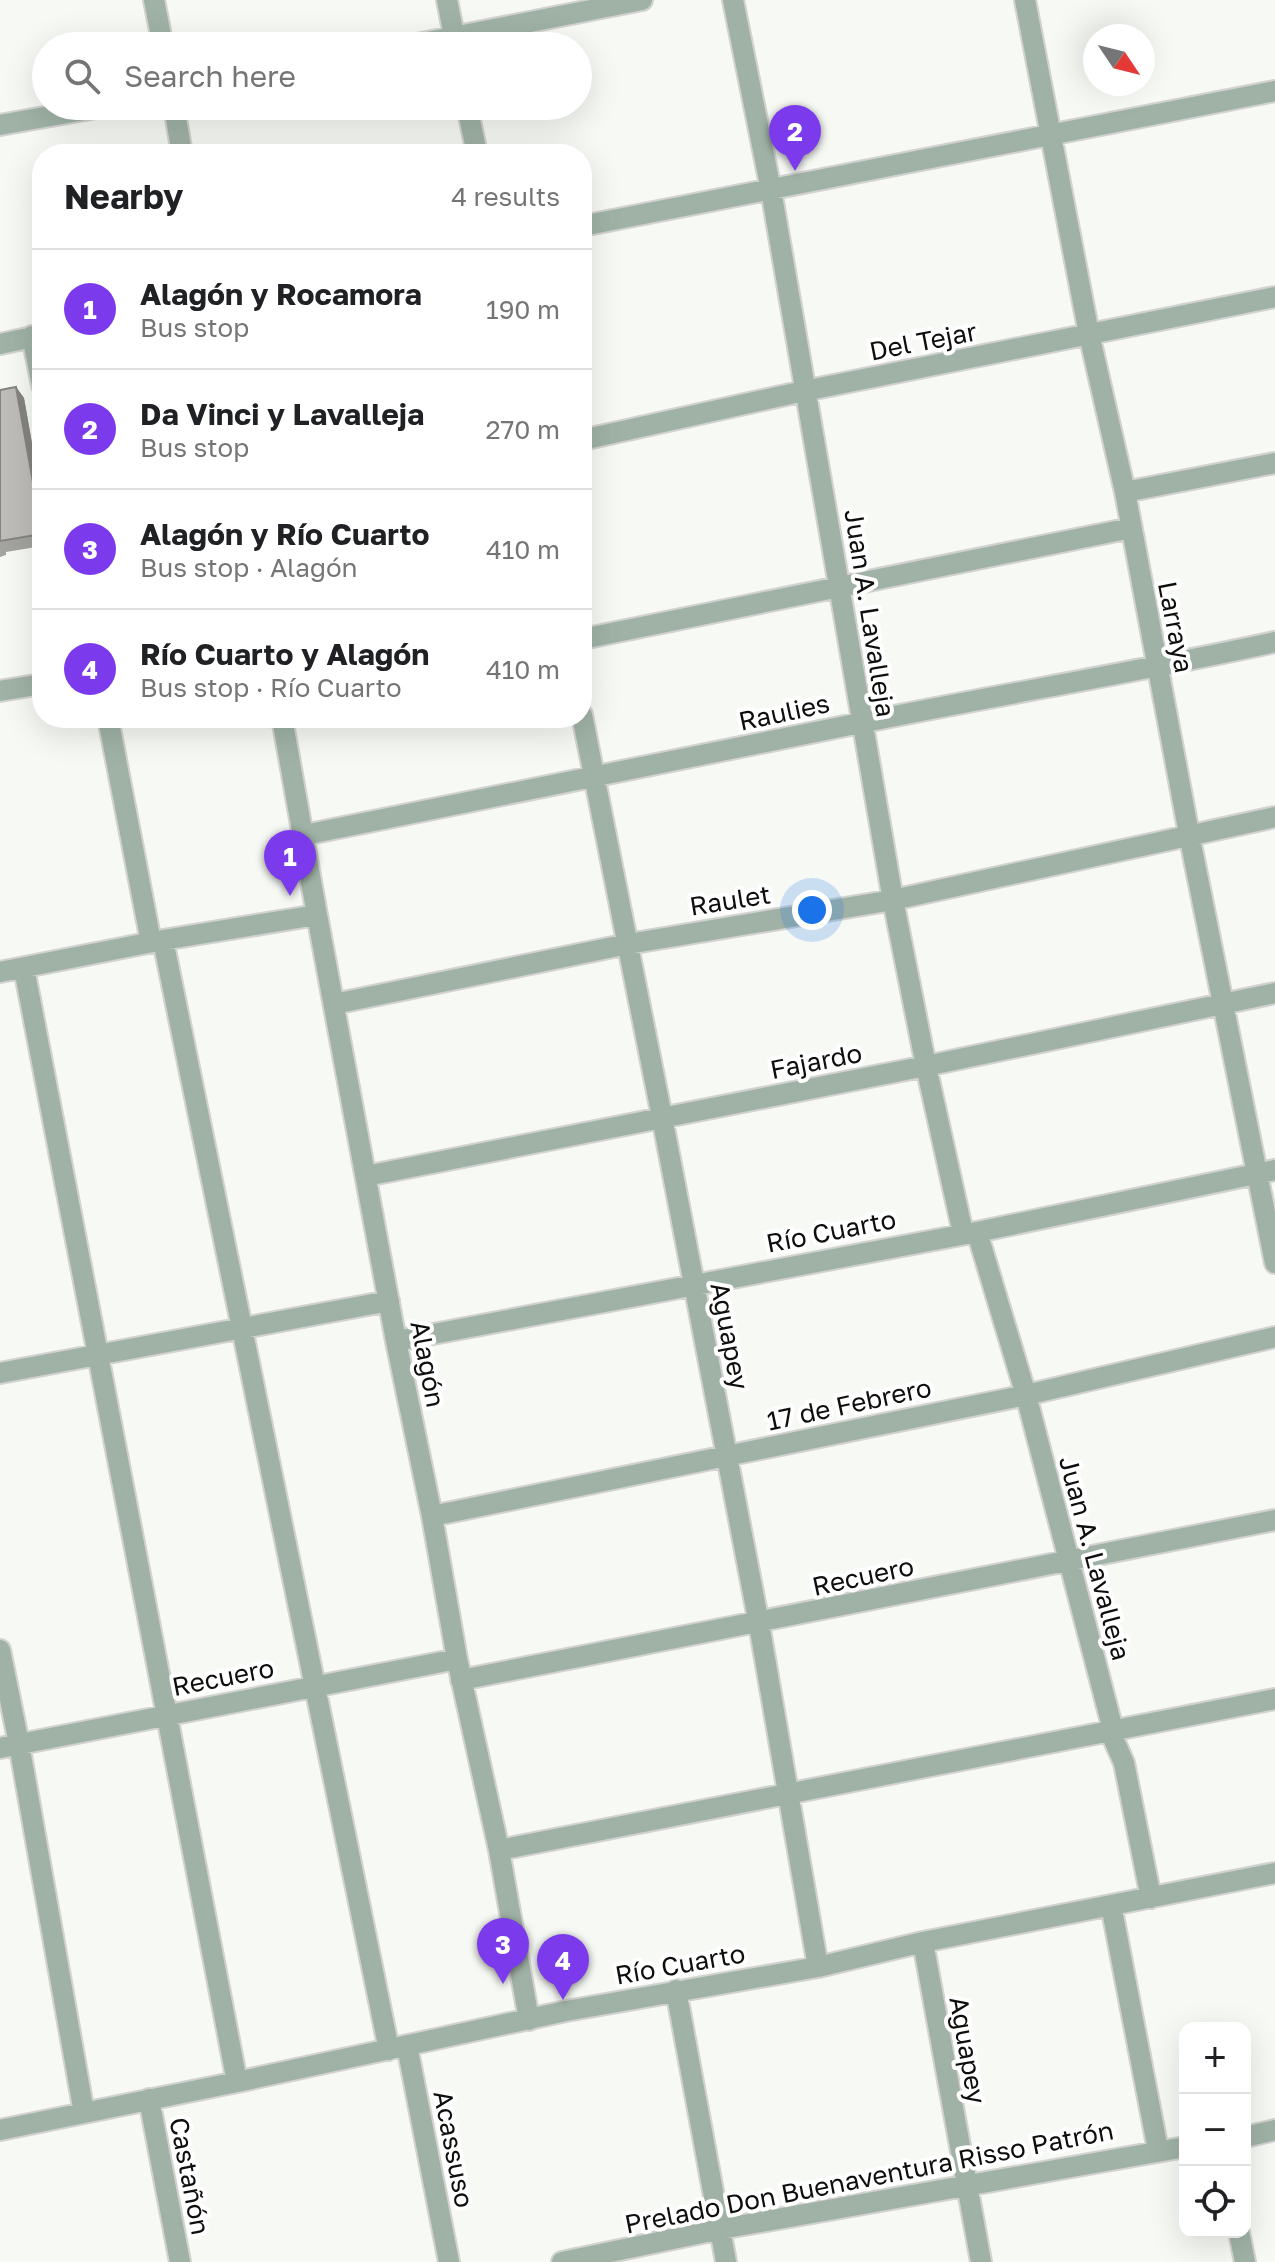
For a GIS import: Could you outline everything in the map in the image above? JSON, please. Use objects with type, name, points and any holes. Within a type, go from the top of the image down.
[{"type":"street","points":[[154,0],[160,32]]},
{"type":"street","points":[[447,0],[453,32]]},
{"type":"street","points":[[496,32],[642,0]]},
{"type":"street","name":"Juan A. Lavalleja","points":[[733,0],[771,190],[893,900],[926,1066],[970,1232],[1026,1395],[1111,1722],[1110,1731],[1124,1763],[1151,1898]]},
{"type":"street","name":"Larraya","points":[[1025,0],[1089,334],[1125,492],[1223,1003],[1266,1171],[1275,1263]]},
{"type":"street","points":[[592,224],[1275,91]]},
{"type":"street","points":[[0,125],[32,119]]},
{"type":"street","points":[[176,120],[180,144]]},
{"type":"street","points":[[470,120],[475,144]]},
{"type":"street","name":"Del Tejar","points":[[592,438],[804,391],[1275,297]]},
{"type":"street","points":[[0,344],[32,337]]},
{"type":"street","points":[[1125,492],[1275,463]]},
{"type":"street","points":[[592,637],[1131,528]]},
{"type":"street","name":"Raulies","points":[[304,835],[1275,642]]},
{"type":"street","points":[[0,691],[32,686]]},
{"type":"street","name":"Acassuso","points":[[110,728],[242,1327],[313,1687],[449,2262]]},
{"type":"street","name":"Alagón","points":[[284,728],[396,1341],[432,1516],[461,1680],[499,1850],[529,2020]]},
{"type":"street","name":"Aguapey","points":[[585,728],[759,1624],[818,1967]]},
{"type":"street","name":"Raulet","points":[[334,1004],[628,944],[893,900],[1275,817]]},
{"type":"street","points":[[0,972],[157,941],[317,915]]},
{"type":"street","points":[[24,968],[237,2082]]},
{"type":"street","name":"Fajardo","points":[[366,1176],[926,1066],[1275,993]]},
{"type":"street","name":"Río Cuarto","points":[[396,1341],[970,1232],[1266,1171]]},
{"type":"street","points":[[0,1373],[389,1301]]},
{"type":"street","name":"17 de Febrero","points":[[432,1516],[1026,1395],[1275,1337]]},
{"type":"street","name":"Recuero","points":[[461,1680],[759,1624],[1275,1520]]},
{"type":"street","points":[[0,1650],[10,1746],[84,2113]]},
{"type":"street","name":"Recuero","points":[[10,1746],[457,1659]]},
{"type":"street","points":[[499,1850],[1275,1699]]},
{"type":"street","name":"Río Cuarto","points":[[0,2130],[676,1990],[818,1967],[923,1942],[1275,1873]]},
{"type":"street","points":[[1111,1905],[1158,2150]]},
{"type":"street","name":"Aguapey","points":[[923,1942],[981,2262]]},
{"type":"street","points":[[676,1990],[726,2262]]},
{"type":"street","name":"Castañón","points":[[149,2099],[180,2262]]},
{"type":"street","points":[[1251,2136],[1275,2130]]},
{"type":"street","name":"Prelado Don Buenaventura Risso Patrón","points":[[562,2262],[721,2229],[1179,2148]]},
{"type":"street","points":[[1240,2238],[1245,2262]]},
{"type":"building","points":[[16,387],[32,477],[32,536],[0,541],[0,390]]},
{"type":"place","name":"Da Vinci y Lavalleja","points":[[795,171]]},
{"type":"place","name":"Alagón y Rocamora","points":[[290,896]]},
{"type":"place","name":"Alagón y Río Cuarto","points":[[503,1984]]},
{"type":"place","name":"Río Cuarto y Alagón","points":[[563,2000]]}]
